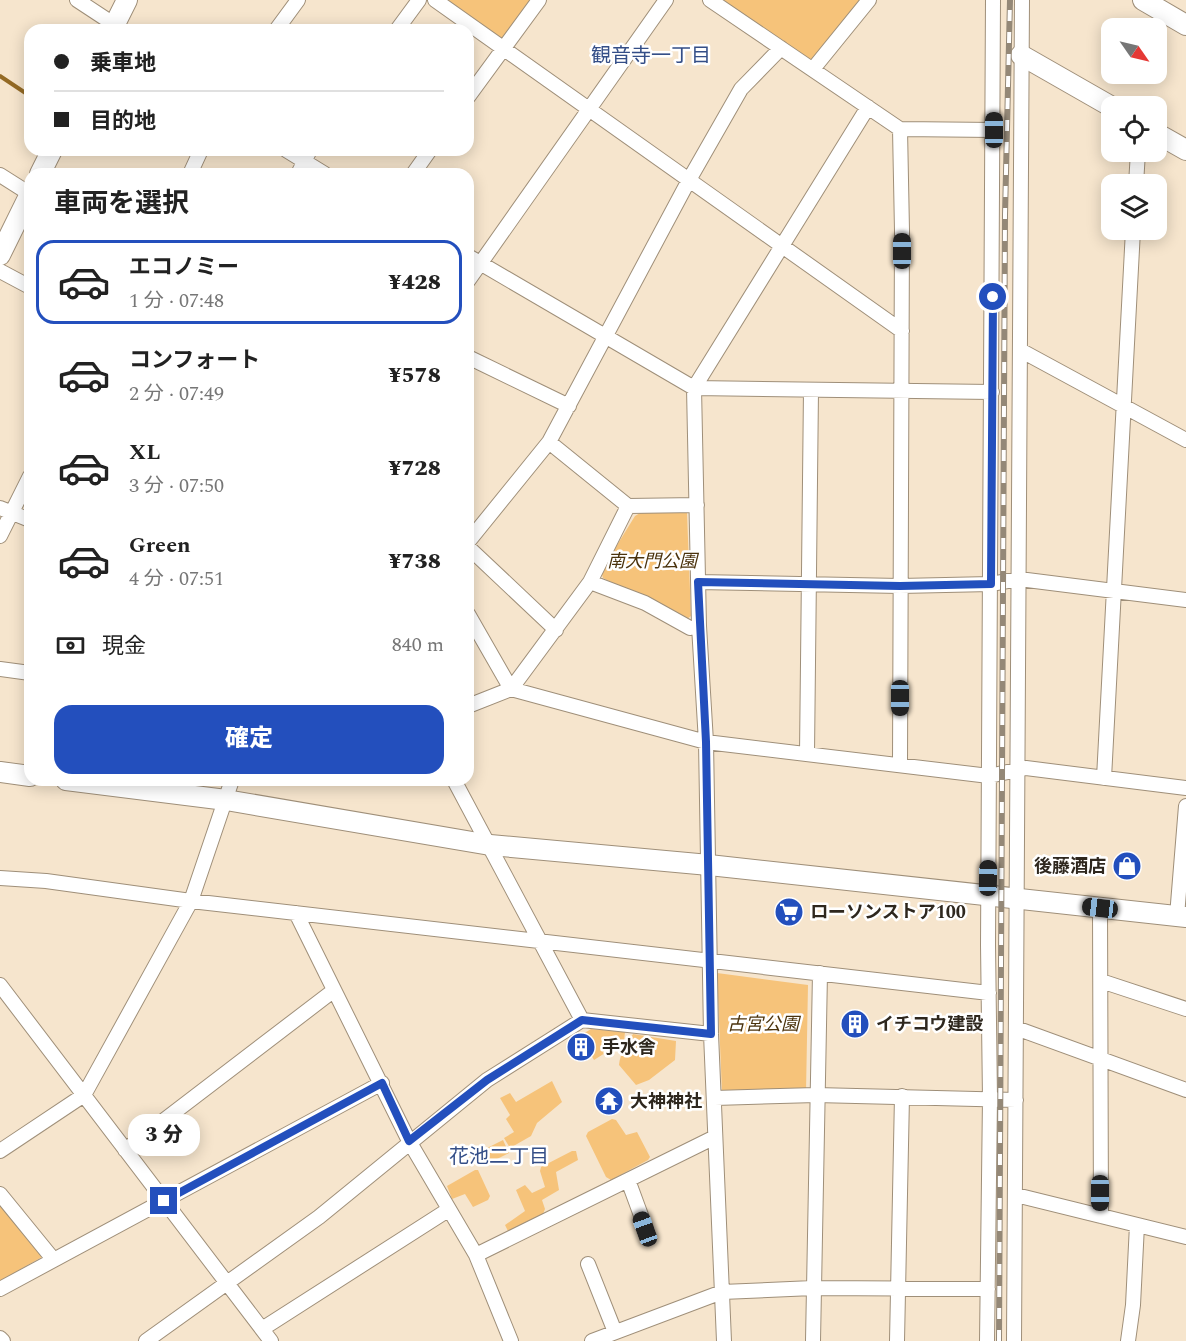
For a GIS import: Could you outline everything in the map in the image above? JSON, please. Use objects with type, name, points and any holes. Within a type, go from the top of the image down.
[{"type":"street","points":[[77,0],[109,24]]},
{"type":"street","points":[[115,24],[127,0]]},
{"type":"street","points":[[280,24],[298,0]]},
{"type":"street","points":[[401,24],[418,0]]},
{"type":"street","points":[[435,0],[468,24]]},
{"type":"street","points":[[474,90],[539,0]]},
{"type":"street","points":[[666,0],[474,259],[694,388],[992,392]]},
{"type":"street","points":[[710,0],[900,129],[994,130]]},
{"type":"street","points":[[813,69],[869,0]]},
{"type":"street","points":[[987,1341],[990,1098],[988,894],[993,0]]},
{"type":"street","points":[[1014,1341],[1022,0]]},
{"type":"street","points":[[1143,0],[1186,25]]},
{"type":"street","points":[[474,28],[902,331]]},
{"type":"street","points":[[474,535],[549,442],[689,180],[741,89],[781,48]]},
{"type":"street","points":[[1022,55],[1101,101]]},
{"type":"street","points":[[724,1341],[711,1034],[706,742],[699,626],[694,388],[868,107]]},
{"type":"street","points":[[900,129],[902,331],[900,765]]},
{"type":"street","points":[[1167,139],[1186,150]]},
{"type":"street","points":[[0,175],[24,190]]},
{"type":"street","points":[[0,255],[24,206]]},
{"type":"street","points":[[1104,778],[1121,406],[1132,240]]},
{"type":"street","points":[[0,271],[24,284]]},
{"type":"street","points":[[1020,350],[1186,440]]},
{"type":"street","points":[[474,360],[569,406]]},
{"type":"street","points":[[807,754],[811,390]]},
{"type":"street","points":[[549,442],[628,506],[696,504]]},
{"type":"street","points":[[0,536],[5,510],[24,484]]},
{"type":"street","points":[[474,704],[511,689],[590,582],[628,506]]},
{"type":"street","points":[[5,510],[24,518]]},
{"type":"street","points":[[474,553],[556,630]]},
{"type":"street","points":[[698,582],[900,586],[991,584],[1019,579],[1186,600]]},
{"type":"street","points":[[590,582],[645,603],[690,628],[699,626]]},
{"type":"street","points":[[474,624],[511,689],[706,742],[989,776],[1026,768],[1186,788]]},
{"type":"street","points":[[0,669],[24,672]]},
{"type":"street","points":[[0,772],[24,775]]},
{"type":"street","points":[[114,786],[226,800],[490,845],[988,894],[1181,917],[1186,806]]},
{"type":"street","points":[[0,1151],[84,1095],[191,901],[230,786]]},
{"type":"street","points":[[457,786],[582,1020]]},
{"type":"street","points":[[0,878],[46,880],[191,901],[989,993]]},
{"type":"street","points":[[1100,908],[1101,1216]]},
{"type":"street","points":[[296,913],[409,1141],[476,1255],[511,1341]]},
{"type":"street","points":[[813,1341],[820,973]]},
{"type":"street","points":[[1101,981],[1186,1009]]},
{"type":"street","points":[[0,985],[271,1341]]},
{"type":"street","points":[[125,1150],[333,991]]},
{"type":"street","points":[[146,1341],[166,1336],[226,1283],[319,1217],[409,1141],[487,1080],[582,1020],[711,1034]]},
{"type":"street","points":[[1016,1028],[1186,1090]]},
{"type":"street","points":[[0,1289],[382,1083]]},
{"type":"street","points":[[715,1098],[816,1095],[1016,1100]]},
{"type":"street","points":[[897,1341],[896,1288],[902,1096]]},
{"type":"street","points":[[476,1255],[715,1137]]},
{"type":"street","points":[[628,1180],[645,1229]]},
{"type":"street","points":[[0,1194],[53,1259]]},
{"type":"street","points":[[1016,1195],[1186,1237]]},
{"type":"street","points":[[262,1329],[448,1210]]},
{"type":"street","points":[[1128,1341],[1133,1305],[1137,1225]]},
{"type":"street","points":[[588,1264],[615,1332]]},
{"type":"street","points":[[598,1340],[722,1292],[813,1288],[988,1289]]},
{"type":"green space","points":[[442,0],[535,0],[502,44]]},
{"type":"green space","points":[[715,0],[863,0],[810,62]]},
{"type":"green space","name":"南大門公園","points":[[640,513],[687,513],[691,616],[686,620],[603,578],[601,571],[635,516]]},
{"type":"green space","name":"古宮公園","points":[[717,973],[808,985],[806,1092],[722,1092]]},
{"type":"green space","points":[[591,1029],[625,1032],[624,1041],[594,1060],[584,1042],[576,1045],[573,1040]]},
{"type":"green space","points":[[633,1034],[676,1041],[675,1060],[649,1080],[636,1085],[619,1065]]},
{"type":"green space","points":[[552,1081],[562,1102],[537,1123],[531,1136],[510,1148],[504,1138],[514,1132],[506,1119],[510,1115],[500,1098],[510,1093],[516,1102]]},
{"type":"green space","points":[[612,1119],[616,1120],[626,1135],[637,1132],[650,1157],[611,1180],[606,1177],[586,1136],[588,1132]]},
{"type":"green space","points":[[503,1140],[509,1153],[485,1165],[479,1152]]},
{"type":"green space","points":[[576,1151],[578,1160],[556,1172],[559,1190],[542,1200],[545,1209],[543,1214],[508,1231],[505,1225],[525,1211],[516,1190],[525,1185],[532,1193],[545,1187],[541,1167]]},
{"type":"green space","points":[[478,1170],[490,1196],[488,1200],[473,1207],[465,1194],[452,1199],[447,1186]]},
{"type":"green space","points":[[0,1205],[42,1257],[0,1281]]},
{"type":"waterway","points":[[0,76],[24,92]]},
{"type":"railway","points":[[999,1341],[1005,215],[1010,0]]},
{"type":"place","name":"後藤酒店","points":[[1127,866]]},
{"type":"place","name":"ローソンストア100","points":[[789,912]]},
{"type":"place","name":"イチコウ建設","points":[[855,1024]]},
{"type":"place","name":"手水舎","points":[[581,1047]]},
{"type":"place","name":"大神神社","points":[[609,1101]]},
{"type":"district","name":"観音寺一丁目","points":[[651,56]]},
{"type":"district","name":"花池二丁目","points":[[499,1157]]},
{"type":"route","points":[[164,1201],[382,1083],[409,1141],[487,1080],[582,1020],[711,1034],[706,742],[698,582],[900,586],[991,584],[993,297]]}]
